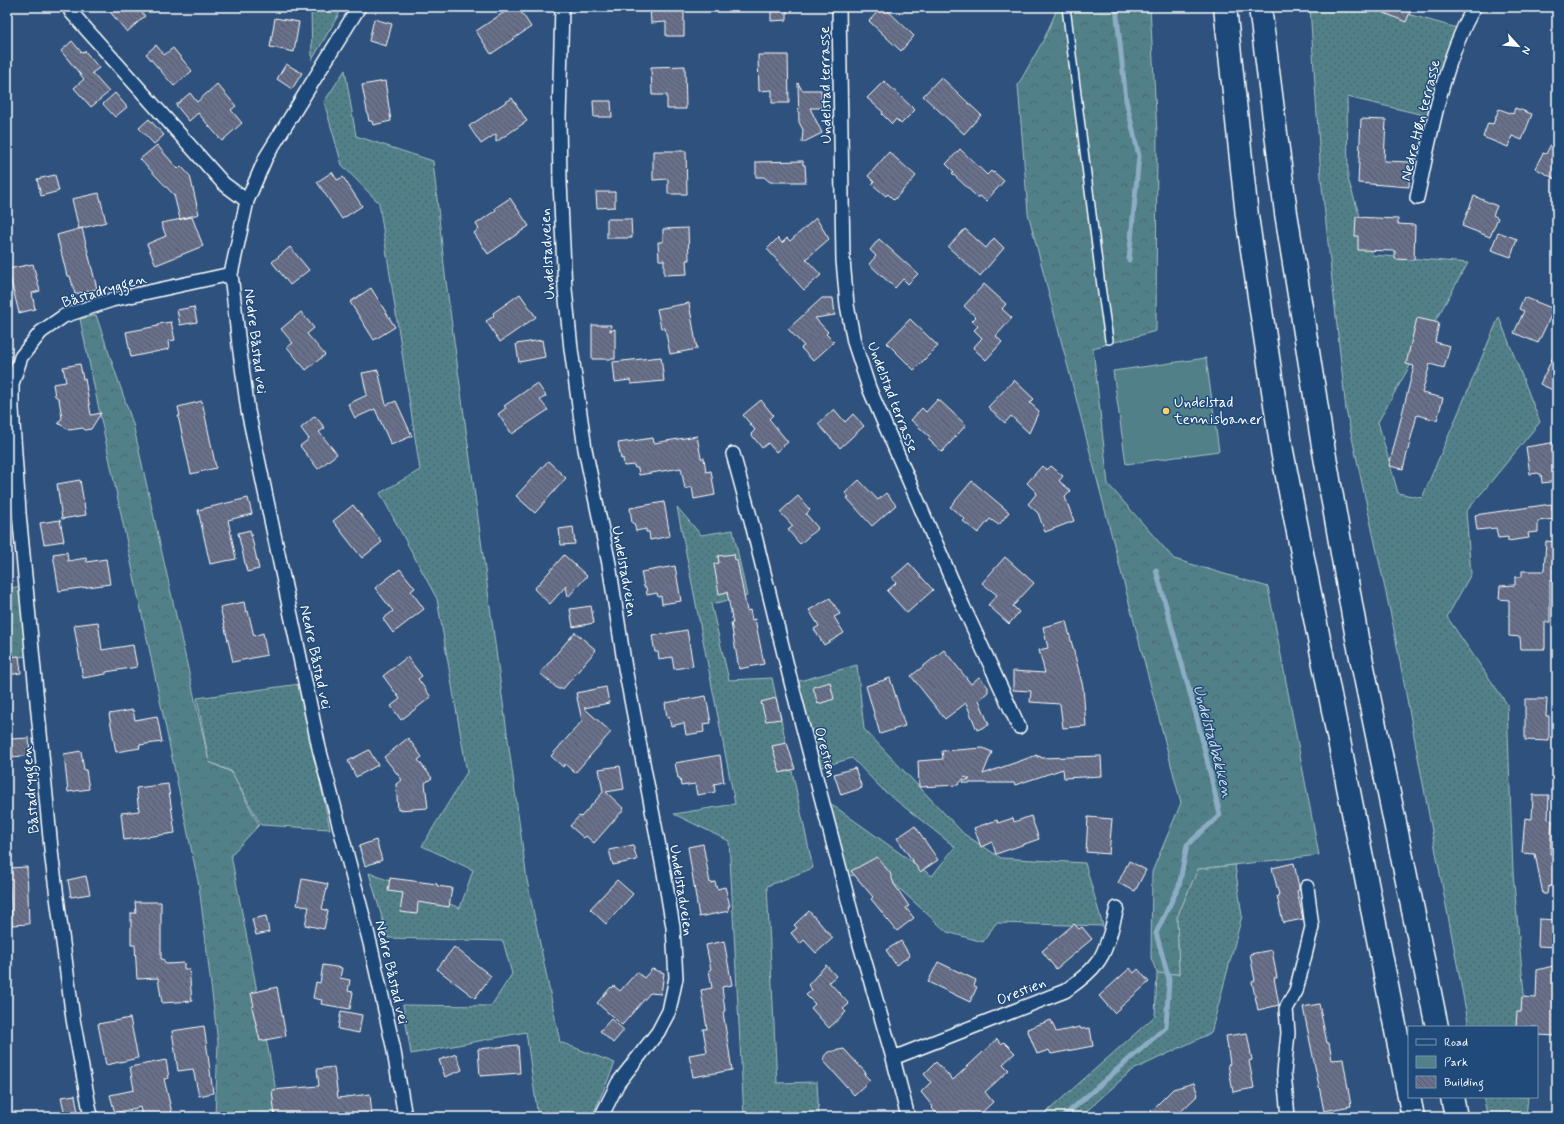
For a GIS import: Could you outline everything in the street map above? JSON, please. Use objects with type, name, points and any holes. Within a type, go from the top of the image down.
[{"type":"highway","points":[[1224,7],[1247,216],[1282,451],[1408,1092]]},
{"type":"highway","points":[[1260,7],[1286,213],[1322,440],[1358,638],[1437,1026]]},
{"type":"highway","points":[[1409,1098],[1413,1117]]},
{"type":"highway","points":[[1452,1098],[1456,1117]]},
{"type":"street","name":"Nedre Båstad vei","points":[[359,7],[266,157],[247,201],[232,274],[239,345],[248,411],[319,748],[370,944],[393,1046],[405,1117]]},
{"type":"street","name":"Undelstadveien","points":[[562,7],[559,118],[560,190],[565,289],[571,349],[585,450],[609,564],[628,682],[664,873],[673,927],[676,978],[669,1011],[658,1032],[618,1083],[601,1117]]},
{"type":"street","name":"Undelstad terrasse","points":[[839,7],[844,260],[847,305],[854,342],[869,388],[960,599],[1018,727]]},
{"type":"street","name":"Nedre Høn terrasse","points":[[1417,198],[1436,111],[1454,51],[1474,7]]},
{"type":"street","points":[[67,10],[224,184],[247,201]]},
{"type":"street","name":"Båstadryggen","points":[[91,1117],[73,1019],[52,858],[19,513],[12,409],[12,384],[21,357],[41,332],[64,316],[112,300],[232,274]]},
{"type":"street","name":"Orestien","points":[[733,454],[858,938],[894,1058],[908,1117]]},
{"type":"street","points":[[1288,1117],[1284,1073],[1288,1033],[1286,1009],[1296,991],[1312,927],[1307,887]]},
{"type":"street","name":"Orestien","points":[[894,1058],[1065,991],[1086,976],[1098,963],[1111,930],[1117,908]]},
{"type":"lane","points":[[1066,7],[1109,340]]},
{"type":"green space","points":[[311,7],[343,7],[312,60]]},
{"type":"green space","points":[[1058,7],[1150,7],[1157,132],[1156,331],[1093,348],[1108,484],[1174,559],[1268,587],[1319,855],[1198,869],[1177,917],[1179,974],[1157,973],[1151,958],[1152,872],[1181,803],[1028,213],[1018,85],[1044,39]]},
{"type":"green space","points":[[1310,7],[1383,7],[1457,28],[1428,116],[1347,97],[1348,179],[1372,255],[1468,263],[1378,422],[1398,493],[1422,498],[1499,317],[1540,422],[1466,512],[1471,574],[1447,617],[1507,704],[1513,872],[1527,1026],[1469,1026],[1393,625],[1346,410],[1321,177]]},
{"type":"green space","points":[[345,70],[356,136],[433,161],[445,274],[527,880],[560,1042],[615,1063],[592,1117],[538,1117],[526,1032],[411,1054],[403,1005],[491,1006],[512,974],[503,941],[388,938],[369,873],[460,908],[473,870],[422,846],[467,772],[437,599],[380,493],[420,470],[379,203],[342,165],[324,102]]},
{"type":"green space","points":[[96,315],[133,424],[209,762],[231,772],[259,825],[231,855],[281,1117],[215,1117],[218,1043],[199,886],[80,319]]},
{"type":"green space","name":"Undelstad tennisbaner","points":[[1206,358],[1219,451],[1126,464],[1113,371]]},
{"type":"green space","points":[[677,507],[701,535],[733,530],[747,596],[711,604],[729,680],[772,678],[813,868],[767,886],[777,1083],[817,1082],[819,1117],[744,1117],[729,841],[674,814],[735,804]]},
{"type":"green space","points":[[21,586],[30,656],[7,658],[7,589]]},
{"type":"green space","points":[[857,665],[864,729],[964,834],[1001,858],[1085,863],[1103,926],[996,923],[983,942],[947,932],[880,871],[849,876],[827,801],[932,876],[955,847],[883,790],[852,758],[818,768],[796,682]]},
{"type":"green space","points":[[300,684],[330,829],[261,825],[231,771],[209,762],[197,698]]},
{"type":"green space","points":[[1235,865],[1242,916],[1211,1033],[1131,1071],[1080,1117],[1041,1117],[1155,1016],[1157,973],[1179,974],[1177,917],[1198,869]]},
{"type":"green space","points":[[1483,1098],[1528,1098],[1526,1117],[1488,1117]]},
{"type":"building","points":[[106,7],[137,7],[145,16],[127,32]]},
{"type":"building","points":[[512,7],[518,7],[531,27],[491,54],[476,31]]},
{"type":"building","points":[[650,7],[684,7],[684,36],[666,36],[666,22],[651,23]]},
{"type":"building","points":[[771,7],[787,7],[787,20],[771,21]]},
{"type":"building","points":[[882,7],[884,7],[914,36],[901,51],[869,21]]},
{"type":"building","points":[[1370,7],[1412,7],[1406,22]]},
{"type":"building","points":[[275,18],[299,22],[294,52],[270,47]]},
{"type":"building","points":[[374,19],[392,24],[386,46],[369,41]]},
{"type":"building","points":[[72,41],[82,53],[85,51],[99,68],[92,73],[109,92],[91,107],[74,88],[84,79],[61,51]]},
{"type":"building","points":[[156,45],[164,55],[173,48],[192,71],[174,86],[146,54]]},
{"type":"building","points":[[758,55],[788,55],[789,103],[772,103],[772,90],[759,91]]},
{"type":"building","points":[[286,64],[302,73],[292,89],[277,79]]},
{"type":"building","points":[[685,66],[686,109],[667,109],[667,95],[652,95],[651,67]]},
{"type":"building","points":[[941,77],[981,115],[964,134],[923,96]]},
{"type":"building","points":[[385,81],[391,121],[373,125],[372,121],[369,121],[362,85]]},
{"type":"building","points":[[884,81],[915,110],[901,124],[896,119],[892,124],[882,114],[883,112],[867,98]]},
{"type":"building","points":[[798,83],[802,90],[821,90],[822,108],[810,108],[822,133],[802,143],[803,130],[799,122]]},
{"type":"building","points":[[217,84],[236,106],[231,110],[242,123],[222,141],[198,113],[189,121],[176,105],[190,93],[197,102]]},
{"type":"building","points":[[115,93],[127,107],[115,117],[103,104]]},
{"type":"building","points":[[512,98],[527,121],[496,142],[496,134],[481,144],[469,126]]},
{"type":"building","points":[[593,101],[611,101],[612,117],[594,117]]},
{"type":"building","points":[[1515,108],[1532,114],[1522,140],[1512,136],[1508,147],[1483,137],[1488,123],[1493,124],[1499,109],[1513,114]]},
{"type":"building","points":[[149,119],[164,135],[154,144],[139,128]]},
{"type":"building","points":[[1361,119],[1386,120],[1384,161],[1410,162],[1409,187],[1358,183]]},
{"type":"building","points":[[1557,132],[1557,180],[1535,168],[1543,153],[1546,154]]},
{"type":"building","points":[[157,145],[178,169],[181,166],[190,176],[199,214],[180,219],[174,195],[140,159]]},
{"type":"building","points":[[960,149],[987,175],[991,171],[993,173],[994,172],[1004,181],[986,201],[980,196],[978,198],[952,173],[954,172],[946,164]]},
{"type":"building","points":[[653,151],[686,151],[687,194],[668,194],[668,179],[653,180]]},
{"type":"building","points":[[889,152],[916,176],[894,200],[888,194],[886,196],[872,184],[874,182],[868,176]]},
{"type":"building","points":[[803,161],[803,165],[805,165],[806,182],[770,182],[764,177],[756,177],[756,162]]},
{"type":"building","points":[[332,172],[337,180],[343,177],[362,206],[342,219],[317,182]]},
{"type":"building","points":[[55,175],[59,191],[41,196],[37,179]]},
{"type":"building","points":[[596,192],[615,192],[615,207],[597,208]]},
{"type":"building","points":[[99,193],[106,222],[79,229],[72,199]]},
{"type":"building","points":[[1474,196],[1497,206],[1493,215],[1498,218],[1490,237],[1462,226]]},
{"type":"building","points":[[510,198],[529,226],[488,254],[474,233],[479,229],[476,224]]},
{"type":"building","points":[[192,217],[203,246],[156,265],[147,244],[166,236],[161,223]]},
{"type":"building","points":[[1356,217],[1398,219],[1398,224],[1415,225],[1414,260],[1395,259],[1395,251],[1358,250],[1358,236],[1355,236]]},
{"type":"building","points":[[816,218],[829,239],[806,259],[821,275],[804,290],[767,249],[778,238],[782,243],[787,238],[790,241]]},
{"type":"building","points":[[607,219],[631,219],[632,238],[607,238]]},
{"type":"building","points":[[82,228],[97,289],[75,294],[70,276],[67,276],[57,235]]},
{"type":"building","points":[[688,228],[689,260],[686,260],[687,274],[664,275],[664,260],[659,260],[658,242],[663,242],[663,229]]},
{"type":"building","points":[[965,229],[986,248],[994,238],[1004,248],[980,276],[948,247]]},
{"type":"building","points":[[1498,232],[1517,239],[1511,257],[1491,250]]},
{"type":"building","points":[[879,239],[918,274],[908,284],[903,279],[895,288],[869,264],[876,256],[870,250]]},
{"type":"building","points":[[290,247],[309,270],[290,285],[272,262]]},
{"type":"building","points":[[33,264],[40,291],[32,293],[35,309],[19,313],[8,269]]},
{"type":"building","points":[[984,284],[1006,304],[1002,309],[1012,318],[996,336],[1002,342],[986,360],[973,348],[982,338],[974,330],[978,326],[972,321],[976,317],[964,306]]},
{"type":"building","points":[[371,288],[395,327],[374,340],[350,302]]},
{"type":"building","points":[[520,294],[536,317],[500,342],[486,321],[494,316],[493,313]]},
{"type":"building","points":[[1524,297],[1554,309],[1538,343],[1514,333],[1524,311],[1519,309]]},
{"type":"building","points":[[822,298],[833,298],[835,315],[815,318],[828,332],[826,334],[834,342],[813,361],[801,348],[804,346],[788,329]]},
{"type":"building","points":[[689,303],[697,349],[670,354],[665,328],[661,328],[657,309]]},
{"type":"building","points":[[194,307],[197,322],[180,325],[177,310]]},
{"type":"building","points":[[301,312],[314,328],[307,334],[325,355],[306,370],[287,347],[293,343],[281,329]]},
{"type":"building","points":[[1417,318],[1439,323],[1435,342],[1450,346],[1444,368],[1430,364],[1422,393],[1443,398],[1437,420],[1417,415],[1403,469],[1389,466],[1414,366],[1406,364]]},
{"type":"building","points":[[910,319],[938,346],[914,370],[887,343]]},
{"type":"building","points":[[171,322],[175,340],[168,341],[169,349],[131,357],[126,332]]},
{"type":"building","points":[[592,325],[611,325],[610,331],[615,329],[615,359],[592,359]]},
{"type":"building","points":[[542,340],[545,357],[519,362],[516,344]]},
{"type":"building","points":[[1557,349],[1557,392],[1540,384]]},
{"type":"building","points":[[661,357],[664,381],[631,384],[630,380],[615,382],[613,362]]},
{"type":"building","points":[[80,364],[83,379],[85,379],[91,415],[101,413],[91,429],[85,430],[83,428],[69,430],[58,423],[62,418],[59,399],[55,396],[53,384],[66,382],[63,367]]},
{"type":"building","points":[[378,370],[386,405],[396,401],[412,436],[391,445],[375,409],[355,418],[348,404],[367,395],[362,373]]},
{"type":"building","points":[[1014,380],[1034,399],[1030,403],[1039,411],[1029,433],[1011,416],[1005,423],[988,407]]},
{"type":"building","points":[[537,383],[546,396],[540,400],[548,410],[512,434],[498,414],[506,408],[504,406]]},
{"type":"building","points":[[938,399],[966,425],[942,452],[928,439],[930,437],[911,420],[922,408],[926,412]]},
{"type":"building","points":[[761,400],[773,415],[769,419],[788,442],[776,452],[768,443],[762,448],[751,434],[755,430],[743,415]]},
{"type":"building","points":[[202,401],[216,468],[191,474],[178,416],[180,416],[178,407]]},
{"type":"building","points":[[834,409],[845,422],[853,414],[864,426],[840,448],[818,424]]},
{"type":"building","points":[[315,416],[325,428],[319,432],[337,454],[318,469],[300,446],[309,439],[301,428]]},
{"type":"building","points":[[697,436],[701,458],[704,458],[706,472],[711,471],[715,495],[694,499],[692,487],[685,489],[681,468],[639,475],[638,468],[635,468],[634,465],[624,466],[623,458],[621,459],[618,443],[653,438],[654,443]]},
{"type":"building","points":[[1557,442],[1557,481],[1542,483],[1541,474],[1530,474],[1526,447]]},
{"type":"building","points":[[548,461],[566,478],[535,513],[516,496]]},
{"type":"building","points":[[1042,466],[1047,470],[1051,466],[1063,476],[1059,481],[1071,491],[1065,497],[1074,521],[1045,532],[1038,513],[1028,504],[1037,493],[1027,483]]},
{"type":"building","points":[[80,480],[86,515],[62,519],[57,484]]},
{"type":"building","points":[[859,480],[878,500],[886,493],[896,505],[872,526],[847,498],[849,497],[845,493]]},
{"type":"building","points":[[972,481],[1009,512],[999,525],[990,519],[978,533],[963,521],[965,519],[950,507]]},
{"type":"building","points":[[798,496],[810,510],[806,514],[818,528],[800,544],[788,530],[793,526],[780,512]]},
{"type":"building","points":[[248,498],[252,514],[228,520],[236,559],[210,564],[198,510]]},
{"type":"building","points":[[664,502],[670,536],[650,540],[649,532],[646,532],[646,529],[636,531],[634,523],[632,523],[630,508]]},
{"type":"building","points":[[1551,504],[1554,519],[1538,521],[1538,532],[1528,533],[1529,538],[1508,541],[1508,537],[1498,538],[1496,528],[1477,530],[1475,515]]},
{"type":"building","points":[[353,505],[382,542],[362,558],[333,521]]},
{"type":"building","points":[[60,520],[64,541],[44,544],[40,523]]},
{"type":"building","points":[[573,527],[575,544],[561,545],[559,529]]},
{"type":"building","points":[[250,530],[259,569],[247,572],[238,533]]},
{"type":"building","points":[[1546,541],[1557,542],[1557,581],[1550,581],[1550,622],[1545,622],[1545,649],[1521,649],[1520,637],[1509,636],[1509,600],[1499,599],[1500,586],[1515,585],[1515,577],[1522,577],[1522,571],[1544,571]]},
{"type":"building","points":[[67,552],[68,561],[86,558],[87,562],[106,559],[110,584],[59,591],[53,554]]},
{"type":"building","points":[[734,554],[735,560],[737,560],[747,611],[750,610],[752,620],[755,619],[764,664],[739,669],[727,592],[719,594],[714,564],[719,563],[718,556]]},
{"type":"building","points":[[564,555],[587,576],[568,597],[566,586],[550,604],[534,589]]},
{"type":"building","points":[[1005,557],[1034,583],[1013,606],[1019,612],[1009,624],[988,605],[997,595],[982,583]]},
{"type":"building","points":[[909,563],[933,590],[907,613],[887,591],[896,583],[892,578]]},
{"type":"building","points":[[675,566],[681,601],[662,604],[661,596],[658,597],[657,593],[647,595],[641,572]]},
{"type":"building","points":[[400,569],[415,588],[411,591],[424,609],[393,633],[383,619],[393,611],[375,588]]},
{"type":"building","points":[[830,598],[840,614],[834,617],[844,633],[824,645],[814,629],[819,626],[809,610]]},
{"type":"building","points":[[244,602],[246,612],[248,611],[254,636],[263,633],[267,655],[233,662],[220,607]]},
{"type":"building","points":[[591,606],[594,623],[573,627],[570,609]]},
{"type":"building","points":[[1066,621],[1083,687],[1086,726],[1063,728],[1060,704],[1030,702],[1031,691],[1013,690],[1013,671],[1045,673],[1039,650],[1048,648],[1043,627]]},
{"type":"building","points":[[98,622],[102,650],[133,645],[137,667],[106,672],[106,674],[83,678],[74,625]]},
{"type":"building","points":[[687,630],[693,666],[674,669],[672,657],[659,659],[658,652],[655,652],[652,636]]},
{"type":"building","points":[[575,632],[596,650],[563,689],[558,689],[540,673]]},
{"type":"building","points":[[944,650],[971,684],[979,677],[988,687],[988,692],[979,700],[989,725],[977,730],[966,703],[945,719],[911,676]]},
{"type":"building","points":[[19,656],[21,673],[7,675],[7,657]]},
{"type":"building","points":[[407,657],[422,676],[418,679],[431,697],[401,720],[391,706],[400,699],[383,676]]},
{"type":"building","points":[[890,678],[905,726],[880,734],[866,686]]},
{"type":"building","points":[[830,682],[834,699],[818,704],[813,687]]},
{"type":"building","points":[[606,687],[609,703],[584,708],[611,732],[575,773],[565,764],[563,767],[551,756],[582,721],[576,693]]},
{"type":"building","points":[[706,696],[711,723],[703,724],[704,732],[686,735],[684,723],[671,726],[669,717],[667,718],[665,703]]},
{"type":"building","points":[[776,698],[781,719],[766,721],[761,702]]},
{"type":"building","points":[[1525,699],[1547,699],[1546,716],[1549,716],[1549,741],[1525,740]]},
{"type":"building","points":[[133,710],[135,720],[157,716],[162,742],[139,745],[140,748],[116,752],[109,714]]},
{"type":"building","points":[[29,738],[30,755],[13,757],[11,739]]},
{"type":"building","points":[[408,738],[422,757],[418,760],[432,778],[425,783],[428,808],[398,810],[396,784],[402,780],[384,757]]},
{"type":"building","points":[[787,743],[795,769],[780,773],[772,746]]},
{"type":"building","points":[[983,748],[992,752],[983,774],[1037,755],[1037,757],[1040,756],[1041,758],[1101,756],[1102,776],[1064,778],[1063,769],[1015,785],[1014,783],[964,783],[963,781],[970,779],[965,777],[958,785],[919,787],[918,761],[943,759],[942,751]]},
{"type":"building","points":[[369,750],[378,765],[356,777],[348,761]]},
{"type":"building","points":[[81,751],[89,789],[68,792],[64,754]]},
{"type":"building","points":[[720,755],[724,782],[714,784],[715,792],[697,795],[695,784],[681,786],[675,763]]},
{"type":"building","points":[[620,766],[624,789],[606,792],[624,809],[594,843],[586,836],[584,838],[570,826],[579,816],[581,817],[603,792],[599,769]]},
{"type":"building","points":[[855,768],[862,788],[841,795],[834,774]]},
{"type":"building","points":[[168,784],[175,833],[124,840],[121,813],[139,811],[136,788]]},
{"type":"building","points":[[1533,795],[1549,795],[1548,819],[1552,820],[1550,854],[1557,852],[1557,884],[1548,887],[1547,894],[1543,894],[1535,854],[1522,853],[1525,818],[1532,819]]},
{"type":"building","points":[[1031,816],[1039,839],[996,854],[992,842],[981,847],[974,828],[997,820],[998,823],[1013,818],[1014,822]]},
{"type":"building","points":[[1088,817],[1112,819],[1109,854],[1086,852]]},
{"type":"building","points":[[915,826],[938,860],[920,872],[897,838]]},
{"type":"building","points":[[376,840],[382,860],[365,866],[359,846]]},
{"type":"building","points":[[703,844],[710,883],[715,882],[717,889],[725,887],[730,906],[728,906],[729,911],[699,917],[688,847]]},
{"type":"building","points":[[633,845],[637,860],[613,865],[609,850]]},
{"type":"building","points":[[877,857],[890,873],[894,884],[909,906],[906,908],[914,918],[897,931],[871,899],[873,897],[851,871]]},
{"type":"building","points":[[1129,861],[1146,870],[1135,891],[1118,883]]},
{"type":"building","points":[[1294,863],[1299,887],[1299,890],[1297,891],[1303,919],[1283,923],[1277,896],[1279,895],[1272,868]]},
{"type":"building","points":[[27,867],[29,924],[12,925],[9,868]]},
{"type":"building","points":[[86,876],[90,894],[71,897],[68,880]]},
{"type":"building","points":[[390,878],[437,884],[437,886],[452,888],[449,907],[418,902],[417,914],[400,912],[403,893],[388,891]]},
{"type":"building","points":[[302,879],[328,884],[322,909],[328,911],[324,929],[305,925],[309,907],[297,905]]},
{"type":"building","points":[[617,880],[633,894],[606,924],[590,909]]},
{"type":"building","points":[[135,902],[161,902],[161,959],[163,959],[166,964],[184,963],[184,969],[189,969],[192,1001],[162,1003],[158,978],[137,979],[135,945],[131,945],[131,913],[136,913]]},
{"type":"building","points":[[809,911],[833,938],[816,953],[804,940],[800,944],[791,933],[797,928],[794,925]]},
{"type":"building","points":[[266,916],[269,932],[256,935],[252,919]]},
{"type":"building","points":[[1539,919],[1557,920],[1557,947],[1538,946]]},
{"type":"building","points":[[1074,924],[1079,929],[1082,927],[1092,939],[1056,969],[1042,951]]},
{"type":"building","points":[[724,941],[732,985],[722,987],[725,1011],[723,1012],[732,1070],[693,1077],[689,1055],[707,1052],[703,1029],[707,1029],[701,990],[712,988],[709,970],[711,970],[706,945]]},
{"type":"building","points":[[901,941],[910,956],[896,965],[886,950]]},
{"type":"building","points":[[454,947],[491,976],[475,998],[437,969]]},
{"type":"building","points":[[1272,950],[1277,978],[1274,978],[1279,1005],[1258,1010],[1252,982],[1255,981],[1250,954]]},
{"type":"building","points":[[938,962],[976,980],[974,986],[977,987],[970,1002],[928,982]]},
{"type":"building","points":[[323,965],[342,968],[340,978],[350,980],[348,991],[353,992],[350,1009],[321,1004],[322,1000],[313,998],[316,982],[320,983]]},
{"type":"building","points":[[826,965],[836,976],[829,982],[849,1004],[843,1009],[846,1012],[829,1028],[811,1008],[815,1004],[806,995],[812,990],[808,985]]},
{"type":"building","points":[[1557,965],[1557,1036],[1538,1035],[1538,1026],[1516,1026],[1517,1012],[1521,1012],[1522,997],[1536,998],[1537,970]]},
{"type":"building","points":[[1130,968],[1134,973],[1138,969],[1149,982],[1114,1013],[1099,996]]},
{"type":"building","points":[[652,969],[664,973],[661,994],[650,993],[622,1025],[597,1003],[611,987],[612,988],[614,986],[620,991],[637,972],[644,978]]},
{"type":"building","points":[[277,987],[286,1036],[260,1041],[252,1007],[254,1006],[251,993]]},
{"type":"building","points":[[1319,1004],[1332,1060],[1343,1059],[1351,1106],[1324,1111],[1303,1007]]},
{"type":"building","points":[[341,1011],[362,1015],[359,1033],[338,1029]]},
{"type":"building","points":[[130,1018],[138,1058],[106,1065],[98,1024]]},
{"type":"building","points":[[611,1019],[624,1030],[613,1043],[600,1031]]},
{"type":"building","points":[[1051,1020],[1056,1032],[1080,1027],[1081,1029],[1090,1028],[1093,1046],[1051,1054],[1049,1050],[1037,1054],[1027,1029]]},
{"type":"building","points":[[204,1026],[213,1093],[199,1096],[193,1069],[178,1071],[172,1031]]},
{"type":"building","points":[[1247,1033],[1252,1060],[1249,1061],[1254,1088],[1233,1092],[1228,1064],[1230,1064],[1226,1036]]},
{"type":"building","points":[[997,1039],[1001,1044],[1004,1042],[1015,1053],[1003,1064],[1009,1070],[985,1092],[993,1102],[977,1117],[940,1117],[921,1092],[931,1082],[924,1074],[936,1062],[953,1080]]},
{"type":"building","points":[[518,1045],[520,1073],[480,1076],[478,1049]]},
{"type":"building","points":[[844,1049],[866,1073],[864,1074],[870,1080],[854,1095],[823,1060],[828,1052]]},
{"type":"building","points":[[456,1054],[462,1070],[445,1077],[439,1060]]},
{"type":"building","points":[[166,1060],[169,1078],[164,1079],[173,1117],[142,1117],[140,1107],[115,1113],[110,1095],[134,1090],[130,1067]]},
{"type":"building","points":[[334,1067],[338,1098],[370,1094],[372,1117],[345,1117],[345,1114],[317,1117],[275,1117],[272,1090],[319,1086],[317,1069]]},
{"type":"building","points":[[1194,1083],[1198,1095],[1175,1117],[1145,1117],[1173,1089]]},
{"type":"building","points":[[75,1095],[78,1113],[65,1115],[61,1097]]},
{"type":"waterway","points":[[1116,7],[1126,100],[1139,156],[1129,260]]},
{"type":"waterway","name":"Undelstadbekken","points":[[1063,1117],[1166,1027],[1169,979],[1156,933],[1179,886],[1187,845],[1220,815],[1198,722],[1156,570]]},
{"type":"place","name":"Undelstad tennisbaner","points":[[1166,411]]}]
